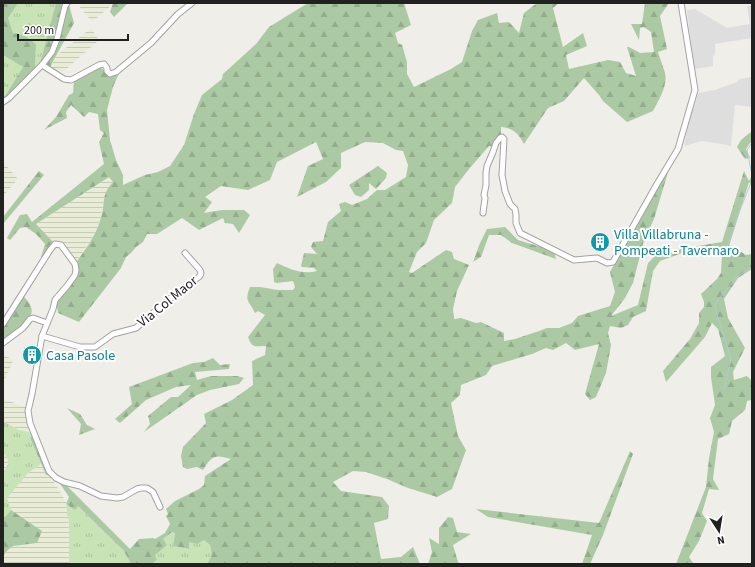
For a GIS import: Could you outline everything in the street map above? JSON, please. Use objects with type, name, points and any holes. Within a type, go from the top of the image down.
[{"type":"street","points":[[3,102],[9,98],[42,65],[52,52],[57,39],[65,6],[68,3]]},
{"type":"street","points":[[42,65],[64,79],[71,80],[99,65],[104,64],[110,74],[116,72],[151,43],[178,14],[192,3]]},
{"type":"street","points":[[483,213],[487,166],[496,143],[502,137],[504,139],[502,175],[505,191],[510,204],[515,210],[516,223],[520,232],[574,260],[597,258],[607,264],[613,262],[678,149],[695,90],[681,3]]},
{"type":"street","points":[[3,324],[50,250],[55,244],[61,245],[75,264],[76,270],[75,275],[55,300],[42,336],[28,411],[30,423],[49,471],[56,478],[64,482],[80,486],[101,496],[117,498],[123,497],[137,489],[147,488],[153,492],[160,507]]},
{"type":"street","name":"Via Col Maor","points":[[42,336],[80,348],[95,347],[113,334],[136,328],[167,301],[200,276],[200,270],[185,253]]},
{"type":"street","points":[[3,343],[23,328],[30,319],[36,318],[47,323]]},
{"type":"shaded area","points":[[747,6],[752,6],[752,38],[715,44],[713,66],[695,69],[687,10],[695,9],[727,28],[750,24]]},
{"type":"shaded area","points":[[752,77],[752,107],[735,105],[731,146],[702,141],[684,146],[689,118],[698,93],[715,90],[737,82],[740,79]]},
{"type":"green space","points":[[3,3],[18,3],[8,18],[13,33],[24,35],[36,44],[35,68],[7,97],[3,99],[23,67],[3,55]]},
{"type":"green space","points":[[18,3],[56,3],[40,63],[35,68],[36,44],[24,35],[13,33],[7,18]]},
{"type":"green space","points":[[56,3],[74,3],[69,5],[74,23],[50,67],[40,63]]},
{"type":"green space","points":[[82,3],[113,3],[92,22],[79,6]]},
{"type":"green space","points":[[113,3],[128,3],[114,17],[110,12]]},
{"type":"green space","points":[[308,3],[404,3],[411,25],[395,33],[398,43],[402,45],[407,62],[407,74],[414,87],[462,62],[472,31],[478,20],[497,13],[499,23],[509,22],[519,33],[524,13],[537,3],[559,3],[553,8],[563,47],[583,33],[587,46],[566,55],[569,69],[608,60],[620,62],[626,73],[636,76],[627,47],[640,53],[654,52],[651,32],[644,27],[640,28],[639,40],[631,24],[642,24],[645,3],[669,3],[660,16],[667,49],[658,52],[666,78],[662,92],[653,111],[627,122],[603,101],[584,78],[564,101],[548,108],[524,144],[515,132],[501,127],[501,141],[495,147],[489,146],[455,187],[452,203],[434,220],[426,243],[417,252],[409,272],[412,273],[446,250],[452,252],[454,259],[469,265],[457,291],[453,309],[454,319],[461,318],[476,323],[481,322],[504,333],[504,341],[515,339],[547,328],[559,328],[572,323],[578,316],[610,306],[615,292],[610,272],[669,169],[654,219],[644,240],[633,283],[625,298],[611,316],[638,305],[648,263],[655,256],[685,248],[722,242],[744,171],[749,181],[752,175],[752,187],[749,182],[729,246],[682,253],[660,261],[653,271],[646,311],[633,317],[628,325],[621,328],[610,326],[608,333],[611,345],[606,373],[596,397],[590,400],[585,394],[599,344],[575,350],[566,343],[553,350],[546,348],[532,354],[492,366],[486,375],[461,385],[460,395],[451,403],[458,436],[466,450],[452,489],[437,497],[366,472],[353,471],[333,482],[341,491],[382,497],[389,506],[388,519],[374,523],[381,559],[401,557],[413,547],[420,564],[207,564],[212,555],[210,545],[204,540],[197,544],[189,542],[189,549],[173,546],[175,533],[172,532],[163,539],[167,545],[155,555],[157,560],[152,564],[131,564],[124,551],[78,506],[75,510],[66,504],[69,497],[59,482],[66,485],[130,549],[139,539],[155,539],[165,533],[170,524],[166,516],[168,514],[166,509],[175,501],[199,489],[204,485],[205,476],[231,459],[214,457],[203,470],[197,467],[187,469],[183,467],[181,456],[183,447],[206,423],[204,414],[232,400],[253,385],[252,361],[265,355],[266,346],[253,345],[248,337],[265,315],[258,311],[255,313],[249,303],[247,296],[250,287],[293,290],[295,287],[293,281],[274,282],[273,269],[277,263],[301,272],[317,271],[314,268],[301,266],[304,253],[317,254],[311,247],[313,242],[323,241],[328,222],[341,211],[339,204],[345,202],[352,205],[367,199],[377,190],[385,190],[406,177],[408,165],[403,151],[396,150],[383,143],[365,142],[341,153],[341,168],[326,182],[297,197],[308,166],[323,159],[316,142],[277,162],[270,180],[248,190],[221,186],[205,197],[212,202],[204,213],[222,210],[244,210],[250,215],[239,233],[233,224],[225,223],[223,218],[199,230],[182,218],[157,234],[147,234],[143,242],[126,257],[121,268],[79,322],[58,313],[56,301],[77,273],[75,264],[98,227],[102,216],[106,191],[113,182],[109,177],[36,224],[55,244],[42,263],[41,257],[45,244],[36,234],[26,227],[20,228],[10,240],[7,238],[20,215],[27,214],[32,222],[104,164],[99,142],[104,133],[100,130],[98,114],[89,112],[84,117],[71,105],[66,112],[67,118],[44,130],[56,117],[69,95],[73,93],[74,81],[99,67],[112,75],[120,71],[113,87],[107,110],[110,140],[116,160],[123,175],[123,185],[170,166],[184,145],[202,95],[222,79],[223,74],[256,44],[269,27]]},
{"type":"green space","points":[[91,28],[99,40],[63,72],[50,67],[57,55]]},
{"type":"green space","points":[[3,55],[23,67],[3,97]]},
{"type":"green space","points":[[752,131],[752,142],[746,149],[750,158],[745,159],[737,147],[741,140]]},
{"type":"green space","points":[[3,162],[18,179],[3,196]]},
{"type":"green space","points":[[378,166],[387,173],[386,178],[376,189],[369,183],[369,190],[361,197],[355,195],[349,185]]},
{"type":"green space","points":[[39,171],[44,175],[3,224],[3,217]]},
{"type":"green space","points":[[109,177],[113,182],[104,197],[101,219],[92,239],[75,264],[61,245],[55,244],[36,224]]},
{"type":"green space","points":[[505,227],[518,240],[554,251],[556,259],[512,243],[501,235],[489,235],[481,257],[473,262],[487,229]]},
{"type":"green space","points":[[735,248],[746,255],[752,254],[752,269],[738,278],[724,299],[728,318],[745,348],[733,372],[734,380],[747,376],[752,381],[752,400],[747,401],[745,410],[732,421],[729,434],[718,439],[713,479],[719,490],[709,489],[702,513],[707,521],[699,541],[689,557],[693,563],[676,564],[706,487],[709,458],[714,432],[710,418],[715,405],[711,367],[725,356],[718,329],[712,323],[705,337],[666,382],[663,371],[690,339],[699,323],[699,313],[704,307],[701,294],[717,279],[721,273],[722,254]]},
{"type":"green space","points":[[22,294],[29,302],[31,307],[32,312],[30,318],[22,328],[3,343],[3,324]]},
{"type":"green space","points":[[3,353],[13,361],[3,383]]},
{"type":"green space","points":[[213,358],[220,365],[230,364],[229,369],[195,372],[197,380],[211,376],[237,376],[244,378],[239,384],[210,390],[197,395],[144,432],[150,424],[148,416],[171,397],[178,397],[191,385],[176,387],[146,400],[120,423],[115,419],[132,404],[129,387],[193,363],[204,362]]},
{"type":"green space","points":[[3,399],[28,408],[34,433],[19,430],[3,421]]},
{"type":"green space","points":[[67,408],[80,414],[87,425],[95,429],[79,435],[81,424]]},
{"type":"green space","points":[[3,421],[19,430],[34,433],[30,438],[41,464],[28,473],[7,498],[11,510],[5,517],[3,517],[3,472],[7,467],[8,460],[3,453]]},
{"type":"green space","points":[[33,435],[50,475],[46,475],[30,438]]},
{"type":"green space","points":[[630,451],[633,454],[603,535],[590,564],[582,564],[592,535],[488,517],[476,509],[599,523]]},
{"type":"green space","points":[[3,453],[28,473],[41,464],[46,475],[50,475],[66,502],[69,530],[68,564],[3,564],[3,555],[13,546],[37,543],[11,510],[3,517]]},
{"type":"green space","points":[[66,504],[75,510],[77,505],[124,551],[131,564],[68,564],[69,523]]},
{"type":"green space","points":[[11,510],[42,531],[37,543],[13,546],[3,556],[3,517],[5,517]]},
{"type":"green space","points":[[448,517],[453,518],[457,532],[471,534],[453,545],[458,562],[461,564],[428,564],[432,552],[429,538],[439,544],[439,528]]},
{"type":"green space","points":[[172,532],[175,533],[173,546],[188,549],[189,542],[204,540],[210,545],[212,555],[207,564],[152,564],[157,560],[155,555],[163,539]]},
{"type":"waterway","points":[[752,143],[747,150],[752,175]]},
{"type":"waterway","points":[[696,253],[725,247],[728,245],[752,180]]},
{"type":"waterway","points":[[724,389],[731,359],[715,306],[718,300],[737,277],[752,267]]},
{"type":"place","name":"Villa Villabruna - Pompeati - Tavernaro","points":[[600,242]]},
{"type":"place","name":"Casa Pasole","points":[[32,355]]}]
